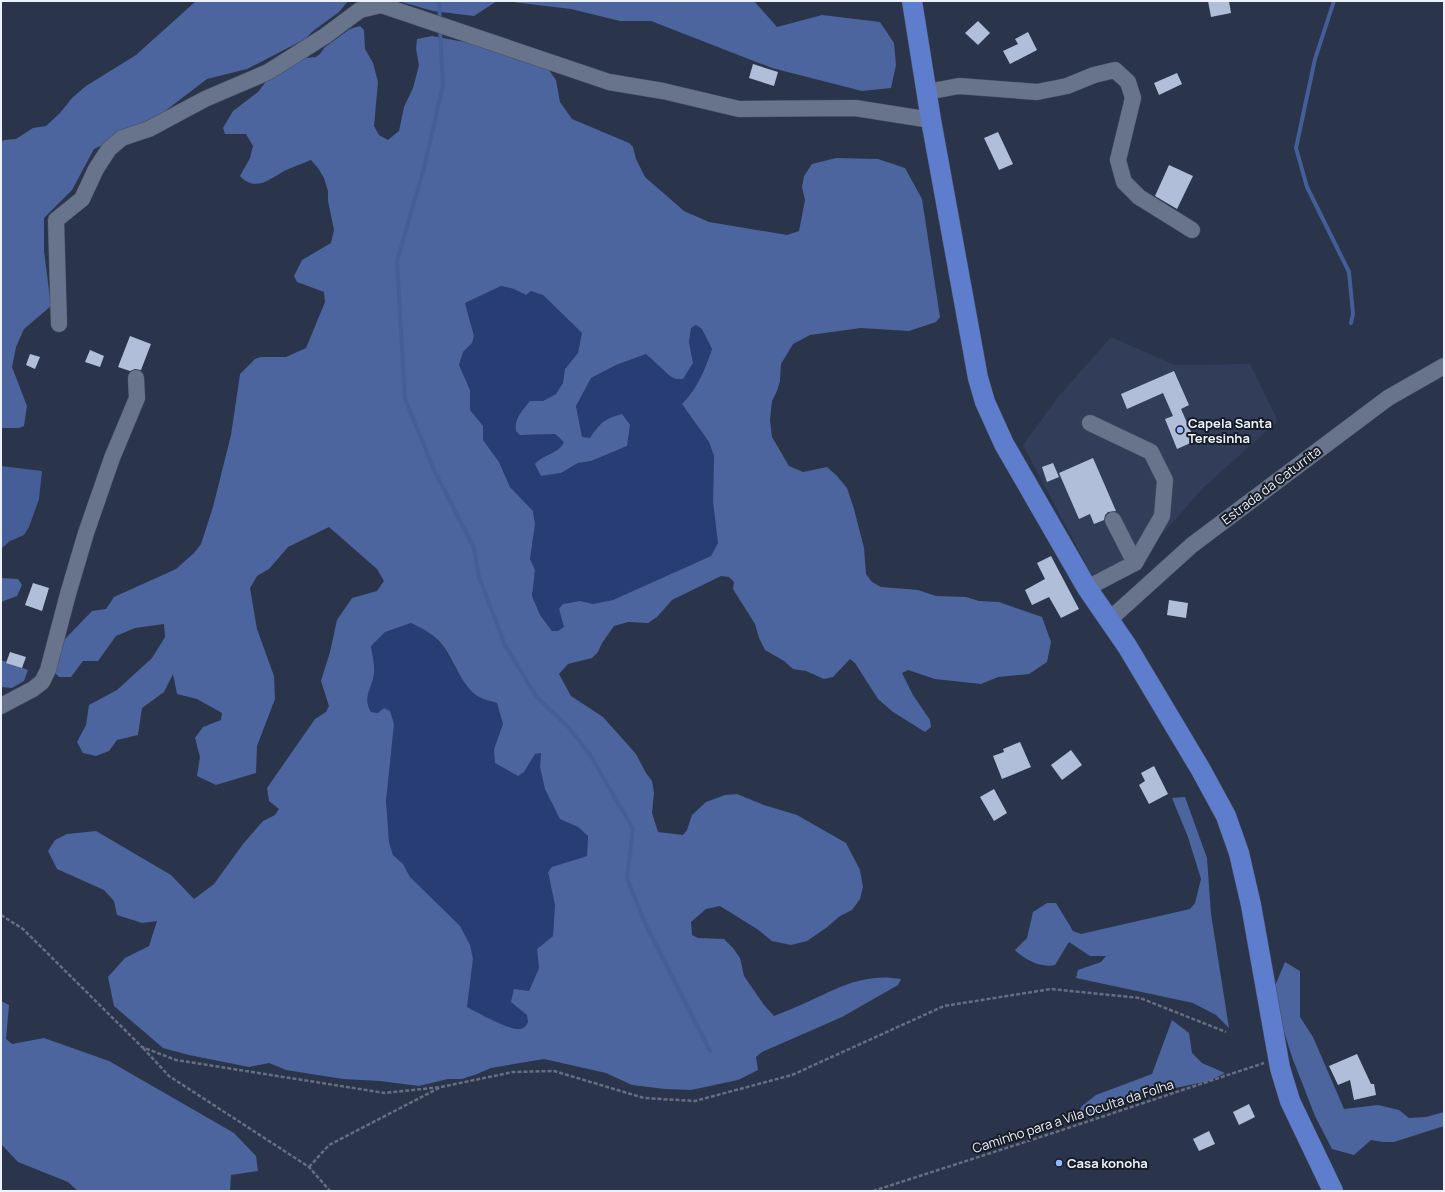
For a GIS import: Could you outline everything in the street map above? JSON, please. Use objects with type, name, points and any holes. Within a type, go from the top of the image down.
[{"type":"main road","points":[[912,1],[931,120],[978,378],[985,402],[1004,444],[1087,588],[1109,620],[1201,770],[1226,816],[1240,853],[1252,905],[1277,1058],[1290,1101],[1333,1191]]},
{"type":"street","points":[[59,324],[56,220],[82,199],[96,169],[109,149],[122,138],[149,129],[205,99],[268,72],[325,36],[360,10],[381,5],[609,82],[663,91],[739,109],[855,108],[931,120]]},
{"type":"street","points":[[927,92],[959,86],[1037,92],[1067,86],[1094,75],[1115,70],[1128,82],[1133,98],[1118,160],[1124,182],[1139,197],[1192,230]]},
{"type":"street","name":"Estrada da Caturrita","points":[[1109,620],[1192,545],[1388,398],[1444,366]]},
{"type":"street","points":[[1,706],[33,689],[42,682],[48,670],[86,534],[112,458],[137,398],[136,378]]},
{"type":"street","points":[[1087,588],[1135,563],[1162,516],[1165,480],[1151,452],[1090,423]]},
{"type":"street","points":[[1113,520],[1135,563]]},
{"type":"path","points":[[1,915],[23,929],[142,1046],[169,1076],[309,1167],[330,1191]]},
{"type":"path","points":[[142,1046],[176,1060],[385,1094],[441,1087],[513,1072],[554,1071],[644,1098],[695,1102],[792,1075],[944,1006],[1051,989],[1140,998],[1226,1032]]},
{"type":"path","name":"Caminho para a Vila Oculta da Folha","points":[[873,1191],[1161,1098],[1277,1058]]},
{"type":"path","points":[[309,1167],[329,1145],[441,1087]]},
{"type":"shaded area","points":[[196,1],[348,1],[339,12],[313,31],[305,39],[247,69],[207,79],[152,121],[94,149],[72,190],[44,218],[44,251],[51,306],[24,329],[16,347],[12,367],[27,406],[24,426],[19,428],[1,428],[1,142],[4,140],[16,139],[33,128],[46,126],[60,113],[72,98],[86,86],[136,55]]},
{"type":"shaded area","points":[[398,1],[497,1],[474,16],[433,11]]},
{"type":"shaded area","points":[[504,1],[754,1],[777,27],[822,15],[880,22],[894,43],[896,65],[891,88],[862,91],[772,68],[651,21],[620,21],[571,9]]},
{"type":"shaded area","points":[[360,26],[364,30],[365,49],[373,63],[378,82],[374,126],[379,135],[388,140],[399,131],[404,107],[413,88],[419,65],[416,49],[417,39],[432,36],[492,47],[546,66],[556,80],[560,102],[572,119],[629,143],[633,147],[636,159],[645,177],[684,211],[709,222],[787,235],[799,231],[805,200],[802,187],[804,176],[812,164],[836,158],[878,159],[905,168],[922,199],[940,317],[936,322],[909,331],[861,328],[810,335],[793,344],[781,364],[780,381],[772,401],[770,420],[772,437],[789,466],[803,472],[827,467],[847,488],[864,548],[866,574],[872,582],[881,587],[918,590],[936,596],[966,597],[979,601],[999,602],[1042,617],[1051,642],[1047,662],[1029,674],[998,677],[981,684],[935,679],[908,670],[902,673],[913,695],[930,720],[931,727],[925,732],[893,712],[878,699],[855,663],[850,659],[833,677],[824,679],[806,671],[793,669],[784,661],[765,650],[759,638],[755,624],[733,589],[734,582],[729,577],[721,576],[672,600],[657,617],[648,623],[628,622],[614,626],[602,643],[598,652],[592,658],[568,664],[559,674],[571,696],[603,717],[636,754],[652,781],[654,793],[652,813],[658,832],[683,835],[687,830],[692,815],[706,802],[725,795],[737,794],[764,805],[797,815],[846,843],[860,870],[863,887],[860,899],[852,910],[840,916],[807,941],[791,945],[772,941],[757,929],[720,906],[706,909],[691,922],[692,935],[698,938],[724,939],[733,948],[740,958],[744,976],[764,1005],[774,1016],[850,983],[874,978],[887,977],[901,979],[898,985],[842,1017],[762,1052],[756,1057],[758,1070],[738,1080],[691,1090],[665,1089],[632,1085],[606,1073],[544,1059],[491,1068],[462,1079],[448,1079],[419,1086],[380,1081],[343,1079],[286,1070],[269,1063],[249,1067],[189,1055],[163,1048],[114,1006],[108,977],[125,958],[149,946],[157,921],[142,923],[117,915],[114,901],[104,890],[57,869],[48,851],[55,840],[67,834],[96,831],[171,875],[194,899],[214,884],[243,844],[263,821],[275,815],[279,809],[269,801],[267,788],[315,719],[326,712],[329,706],[321,681],[330,652],[337,620],[352,598],[377,591],[384,581],[377,569],[329,527],[288,547],[269,569],[257,576],[250,588],[257,629],[274,676],[275,699],[257,746],[256,773],[216,785],[197,776],[200,757],[195,738],[203,727],[221,720],[222,713],[197,699],[177,694],[173,674],[164,692],[142,708],[138,735],[117,740],[109,751],[96,756],[83,753],[77,742],[86,725],[89,705],[117,690],[152,658],[165,637],[164,624],[135,628],[116,636],[98,661],[83,661],[71,677],[59,677],[56,674],[54,667],[64,640],[92,611],[106,609],[114,597],[176,569],[194,553],[201,544],[213,507],[231,435],[240,374],[255,359],[261,357],[286,357],[306,348],[325,302],[324,292],[297,282],[294,276],[302,260],[331,243],[334,230],[328,201],[328,191],[324,178],[311,160],[262,183],[257,184],[246,181],[240,176],[250,158],[253,146],[246,134],[225,134],[223,128],[233,111],[258,92],[268,79],[305,58],[316,57],[325,47],[350,29]],"holes":[[[501,286],[514,289],[526,295],[531,291],[543,295],[582,333],[578,353],[565,369],[563,383],[556,394],[543,401],[530,401],[516,422],[516,431],[520,435],[555,434],[564,442],[555,452],[542,458],[535,464],[541,476],[561,473],[578,463],[591,461],[627,446],[630,425],[622,414],[603,422],[590,438],[582,437],[576,406],[591,378],[616,365],[646,354],[670,376],[676,379],[683,379],[693,363],[689,342],[691,328],[696,325],[702,329],[712,349],[697,385],[682,404],[709,442],[714,456],[713,502],[718,543],[711,556],[613,600],[593,604],[580,601],[563,604],[559,609],[564,627],[558,631],[552,631],[540,615],[532,596],[535,570],[530,559],[535,524],[533,511],[510,487],[499,462],[483,440],[483,426],[470,410],[470,390],[459,365],[463,352],[472,343],[474,336],[465,303]],[[411,623],[429,633],[441,643],[473,693],[481,698],[497,703],[503,724],[494,749],[495,763],[518,776],[524,772],[535,754],[541,753],[540,767],[545,789],[560,819],[578,827],[588,836],[587,856],[552,867],[548,872],[555,905],[553,936],[537,949],[539,968],[529,991],[514,989],[511,1002],[527,1015],[528,1022],[526,1026],[519,1029],[508,1027],[467,1007],[473,959],[470,945],[460,926],[410,877],[403,864],[393,855],[389,842],[386,801],[394,724],[390,711],[384,708],[378,713],[371,712],[368,707],[367,697],[374,671],[371,646],[385,632]]]},
{"type":"shaded area","points":[[501,286],[514,289],[525,295],[531,291],[543,295],[582,333],[578,353],[565,369],[563,383],[556,394],[543,401],[530,401],[520,435],[555,434],[565,442],[561,448],[539,459],[541,476],[561,473],[578,463],[591,461],[627,446],[598,426],[590,438],[582,438],[576,406],[591,378],[616,365],[646,354],[670,376],[693,363],[689,342],[691,328],[696,325],[702,329],[712,349],[697,385],[682,404],[709,442],[714,456],[713,502],[718,543],[711,556],[613,600],[593,604],[580,601],[559,609],[564,627],[558,631],[552,631],[540,615],[532,596],[535,570],[530,559],[535,524],[533,511],[510,487],[499,462],[483,440],[483,426],[470,410],[470,390],[459,365],[463,352],[472,343],[474,336],[465,303]]},
{"type":"shaded area","points":[[1111,337],[1175,365],[1250,364],[1278,421],[1203,488],[1158,539],[1138,566],[1097,585],[1023,445],[1058,397]]},
{"type":"shaded area","points":[[1,466],[42,471],[39,499],[29,527],[24,535],[10,541],[1,549]]},
{"type":"shaded area","points":[[1,578],[18,579],[22,585],[17,596],[1,602]]},
{"type":"shaded area","points":[[412,623],[430,632],[443,646],[459,675],[479,697],[497,703],[503,724],[494,749],[524,772],[535,754],[541,753],[540,767],[560,819],[578,827],[588,836],[587,856],[553,867],[548,872],[555,905],[553,936],[537,949],[539,968],[529,991],[527,1015],[528,1022],[525,1027],[519,1030],[514,1030],[501,1025],[467,1007],[473,959],[410,877],[403,864],[393,855],[389,842],[386,801],[394,724],[378,713],[371,712],[368,707],[367,697],[374,671],[371,646],[385,632]]},
{"type":"shaded area","points":[[1,660],[28,670],[24,681],[12,688],[1,687]]},
{"type":"shaded area","points":[[1185,797],[1207,858],[1211,914],[1229,1028],[1216,1015],[1193,1003],[1076,978],[1078,970],[1101,962],[1106,956],[1090,956],[1069,942],[1055,965],[1050,966],[1034,962],[1015,950],[1027,938],[1033,912],[1047,903],[1056,903],[1073,931],[1081,934],[1190,909],[1195,903],[1201,879],[1188,837],[1172,798]]},
{"type":"shaded area","points":[[1285,962],[1300,971],[1300,1017],[1313,1037],[1344,1109],[1378,1105],[1399,1110],[1409,1118],[1426,1117],[1444,1112],[1444,1126],[1394,1142],[1371,1140],[1354,1155],[1332,1149],[1315,1116],[1292,1057],[1272,993]]},
{"type":"shaded area","points":[[1,1001],[9,1005],[6,1039],[12,1044],[44,1038],[109,1061],[234,1133],[256,1156],[258,1171],[231,1175],[230,1191],[78,1191],[68,1182],[18,1162],[1,1144]]},
{"type":"shaded area","points":[[1172,1020],[1189,1033],[1192,1053],[1202,1063],[1225,1073],[1209,1081],[1156,1092],[1072,1122],[1082,1106],[1096,1095],[1152,1074]]},
{"type":"building","points":[[1208,1],[1229,1],[1231,13],[1211,17]]},
{"type":"building","points":[[978,21],[990,33],[978,45],[965,33]]},
{"type":"building","points":[[1028,32],[1037,50],[1010,64],[1003,51],[1018,44],[1015,39]]},
{"type":"building","points":[[753,64],[778,72],[774,86],[749,78]]},
{"type":"building","points":[[1177,73],[1182,84],[1159,95],[1154,83]]},
{"type":"building","points":[[998,132],[1013,164],[999,170],[984,138]]},
{"type":"building","points":[[1169,165],[1193,176],[1177,209],[1155,196]]},
{"type":"building","points":[[130,336],[151,344],[141,370],[135,369],[130,371],[118,367]]},
{"type":"building","points":[[90,350],[104,356],[100,367],[85,362]]},
{"type":"building","points":[[30,354],[40,357],[35,369],[26,365]]},
{"type":"building","points":[[1174,371],[1189,405],[1181,409],[1195,441],[1177,449],[1165,419],[1173,416],[1163,393],[1127,409],[1121,394]]},
{"type":"building","points":[[1093,458],[1116,511],[1108,512],[1105,515],[1104,520],[1094,524],[1090,514],[1079,519],[1059,473]]},
{"type":"building","points":[[1053,463],[1059,477],[1047,482],[1042,467]]},
{"type":"building","points":[[1051,556],[1079,609],[1061,618],[1049,597],[1032,605],[1025,590],[1045,579],[1037,563]]},
{"type":"building","points":[[33,583],[49,588],[42,611],[25,605]]},
{"type":"building","points":[[1169,600],[1188,603],[1186,618],[1167,615]]},
{"type":"building","points":[[10,652],[26,657],[22,668],[6,663]]},
{"type":"building","points":[[1020,742],[1031,767],[1002,779],[993,756],[1004,752],[1003,749]]},
{"type":"building","points":[[1071,750],[1082,765],[1062,780],[1051,765]]},
{"type":"building","points":[[1154,766],[1168,794],[1149,804],[1139,785],[1145,781],[1141,773]]},
{"type":"building","points":[[994,789],[1007,813],[994,821],[980,797]]},
{"type":"building","points":[[1357,1054],[1371,1084],[1374,1084],[1376,1095],[1354,1100],[1350,1080],[1338,1085],[1329,1066]]},
{"type":"building","points":[[1249,1104],[1255,1117],[1239,1125],[1233,1112]]},
{"type":"building","points":[[1209,1131],[1215,1144],[1199,1151],[1193,1139]]},
{"type":"waterway","points":[[439,1],[440,21]]},
{"type":"waterway","points":[[1334,1],[1315,59],[1296,148],[1307,187],[1349,272],[1353,314],[1351,323]]},
{"type":"waterway","points":[[440,30],[443,85],[424,168],[397,261],[405,399],[435,472],[474,548],[479,577],[505,645],[536,696],[568,727],[589,753],[633,829],[627,878],[645,923],[710,1051]]},
{"type":"place","name":"Capela Santa Teresinha","points":[[1180,430]]},
{"type":"place","name":"Casa konoha","points":[[1059,1163]]}]
